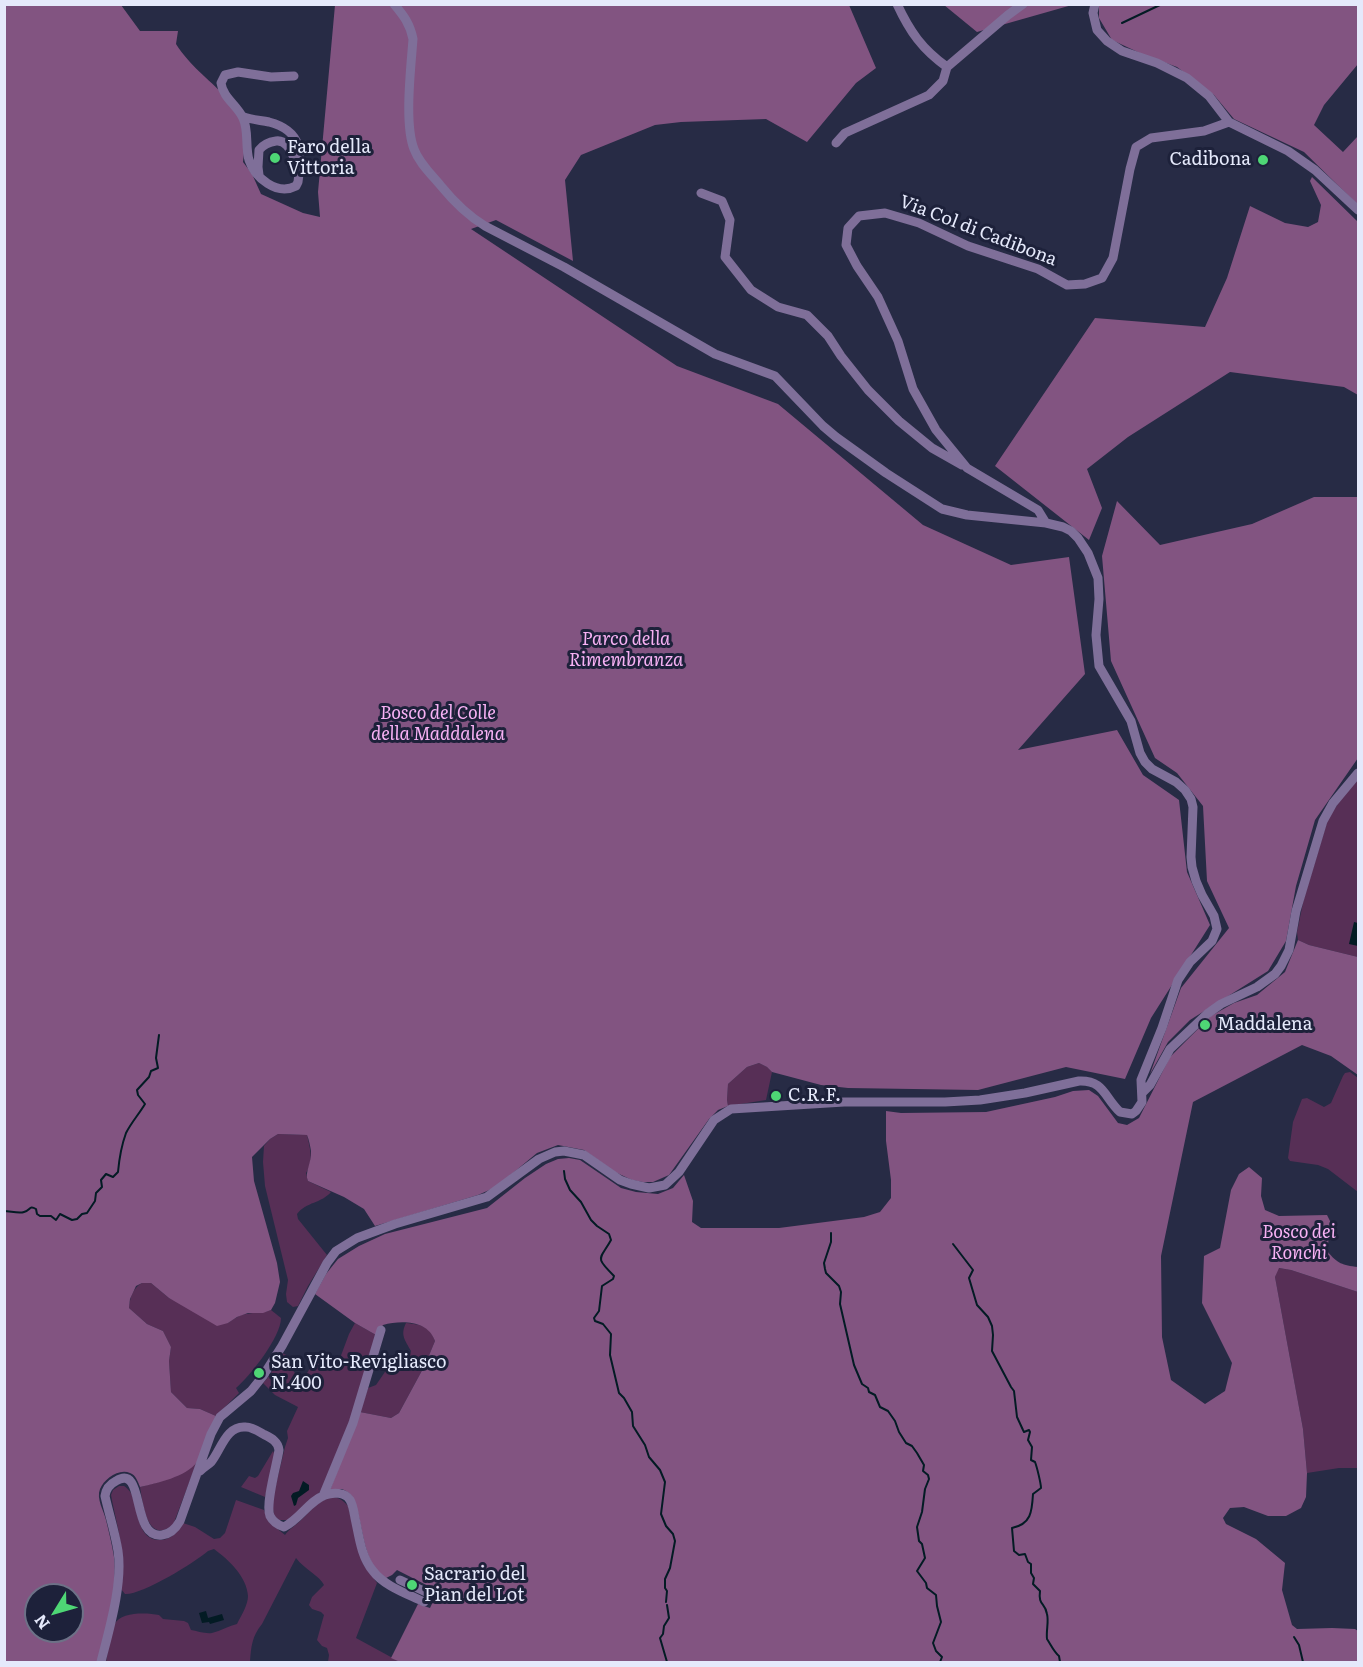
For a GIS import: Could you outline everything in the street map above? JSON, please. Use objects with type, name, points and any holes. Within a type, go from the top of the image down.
[{"type":"street","points":[[101,1662],[114,1607],[119,1562],[106,1491],[117,1480],[129,1480],[135,1488],[144,1524],[151,1533],[162,1535],[172,1531],[180,1521],[211,1434],[220,1417],[251,1391],[264,1376],[327,1263],[336,1251],[357,1238],[379,1229],[487,1197],[548,1154],[564,1151],[584,1155],[620,1180],[649,1188],[665,1185],[673,1180],[714,1120],[730,1109],[844,1102],[980,1100],[1086,1080],[1098,1084],[1120,1112],[1132,1114],[1140,1107],[1143,1092],[1141,1080],[1162,1028],[1174,988],[1190,962],[1212,941],[1217,929],[1217,922],[1202,895],[1192,867],[1193,807],[1191,799],[1176,782],[1152,769],[1145,762],[1140,753],[1131,721],[1099,666],[1096,635],[1098,578],[1088,553],[1078,538],[1063,527],[1046,523],[967,515],[936,506],[836,437],[776,376],[715,354],[588,280],[469,216],[427,170],[414,150],[409,129],[412,39],[405,17],[394,4]]},
{"type":"street","points":[[897,4],[908,27],[928,51],[947,67]]},
{"type":"street","points":[[836,143],[845,133],[929,95],[943,81],[947,67],[1023,4]]},
{"type":"street","points":[[1095,4],[1093,13],[1097,30],[1107,41],[1122,51],[1157,63],[1186,78],[1209,96],[1230,122],[1288,151],[1315,170],[1359,210]]},
{"type":"street","points":[[242,116],[276,124],[288,130],[301,156],[296,186],[277,188],[260,176],[249,161],[247,129],[242,116],[221,87],[221,80],[225,75],[238,72],[271,77],[294,76]]},
{"type":"street","name":"Via Col di Cadibona","points":[[967,468],[936,430],[913,388],[898,341],[878,297],[846,245],[848,228],[859,216],[885,213],[919,223],[968,246],[1038,269],[1067,285],[1085,284],[1102,278],[1113,258],[1136,147],[1151,138],[1204,131],[1230,122]]},
{"type":"street","points":[[260,176],[259,150],[273,141],[283,141],[287,144],[300,168]]},
{"type":"street","name":"Via Col di Cadibona","points":[[701,193],[722,201],[730,220],[725,257],[751,290],[778,307],[807,315],[828,336],[868,390],[899,421],[932,448],[1038,510],[1046,523]]},
{"type":"street","points":[[1143,1092],[1150,1085],[1170,1049],[1207,1014],[1221,1004],[1257,987],[1275,974],[1281,966],[1289,950],[1299,902],[1323,821],[1334,803],[1359,773]]},
{"type":"street","points":[[198,1473],[210,1463],[225,1438],[233,1430],[244,1426],[269,1437],[278,1444],[279,1450],[268,1510],[274,1522],[284,1527],[291,1523],[323,1496],[353,1423],[381,1330]]},
{"type":"street","points":[[323,1496],[340,1494],[350,1500],[364,1553],[371,1569],[382,1580],[426,1598],[400,1580]]},
{"type":"shaded area","points":[[1358,780],[1358,957],[1309,945],[1298,940],[1297,932],[1304,898],[1328,819],[1343,796]]},
{"type":"shaded area","points":[[759,1063],[772,1072],[766,1100],[728,1106],[728,1084],[747,1067]]},
{"type":"shaded area","points":[[1350,1072],[1358,1078],[1358,1192],[1328,1169],[1318,1165],[1290,1161],[1288,1158],[1293,1122],[1302,1099],[1307,1098],[1324,1107],[1331,1103],[1345,1073]]},
{"type":"shaded area","points":[[278,1134],[307,1135],[311,1154],[306,1173],[308,1181],[331,1192],[297,1214],[298,1219],[327,1255],[298,1306],[293,1307],[287,1302],[288,1280],[265,1186],[264,1146]]},
{"type":"shaded area","points":[[1278,1268],[1291,1270],[1358,1292],[1358,1468],[1339,1468],[1307,1473],[1303,1429],[1275,1277]]},
{"type":"shaded area","points":[[142,1283],[151,1283],[169,1298],[228,1323],[243,1315],[271,1310],[281,1318],[280,1326],[270,1345],[249,1375],[236,1388],[239,1393],[216,1416],[200,1409],[187,1408],[171,1392],[169,1361],[171,1347],[163,1331],[147,1324],[129,1308],[132,1293]]},
{"type":"shaded area","points":[[355,1323],[376,1335],[361,1393],[321,1491],[289,1520],[279,1520],[274,1516],[272,1501],[288,1438],[287,1431],[298,1407],[275,1395],[263,1383],[282,1353],[291,1357],[293,1370],[299,1376],[307,1373],[314,1362],[336,1369]]},
{"type":"shaded area","points":[[406,1323],[424,1327],[433,1336],[435,1341],[425,1365],[399,1413],[391,1418],[360,1412],[368,1388],[376,1385],[389,1366],[410,1355],[411,1351],[403,1334]]},
{"type":"shaded area","points":[[273,1451],[275,1455],[265,1497],[241,1487],[249,1476],[255,1478],[258,1476]]},
{"type":"shaded area","points":[[197,1462],[173,1525],[164,1530],[157,1530],[148,1520],[140,1487],[170,1478]]},
{"type":"shaded area","points":[[124,1486],[131,1493],[140,1523],[147,1536],[162,1540],[177,1532],[183,1523],[195,1527],[214,1539],[220,1538],[225,1533],[236,1500],[264,1510],[269,1522],[285,1535],[322,1501],[329,1498],[342,1500],[348,1506],[363,1564],[377,1583],[356,1638],[400,1662],[328,1662],[327,1648],[317,1640],[324,1615],[309,1605],[312,1597],[324,1585],[296,1558],[254,1637],[250,1662],[106,1662],[114,1625],[122,1617],[135,1614],[159,1615],[163,1619],[184,1621],[188,1623],[191,1630],[212,1633],[237,1624],[248,1599],[247,1589],[241,1576],[214,1549],[155,1584],[125,1594],[121,1589],[122,1554],[111,1495],[113,1490]]},
{"type":"green space","name":"Bosco del Colle della Maddalena","points":[[5,5],[121,5],[140,31],[178,31],[176,44],[187,59],[234,108],[241,123],[245,141],[243,162],[252,174],[261,194],[303,213],[320,217],[318,192],[335,5],[849,5],[876,68],[856,83],[807,142],[766,119],[681,122],[655,125],[581,155],[565,180],[573,261],[496,220],[471,229],[677,366],[778,404],[923,525],[1011,565],[1069,557],[1085,674],[1018,750],[1117,730],[1143,775],[1179,800],[1187,872],[1210,925],[1151,1018],[1125,1079],[1066,1067],[978,1090],[848,1088],[821,1085],[772,1072],[759,1063],[747,1067],[728,1084],[728,1106],[718,1110],[709,1119],[669,1175],[653,1182],[632,1180],[615,1172],[584,1150],[558,1145],[537,1153],[496,1187],[478,1195],[375,1226],[364,1209],[308,1181],[311,1151],[307,1135],[278,1134],[270,1139],[252,1157],[254,1181],[277,1263],[280,1282],[271,1310],[263,1313],[248,1313],[217,1326],[169,1298],[151,1283],[136,1286],[130,1299],[129,1308],[147,1324],[163,1331],[171,1347],[169,1361],[171,1392],[187,1408],[200,1409],[216,1416],[200,1458],[186,1472],[171,1479],[140,1487],[134,1475],[121,1472],[108,1478],[100,1489],[100,1501],[110,1538],[115,1570],[110,1610],[98,1662],[5,1662]]},
{"type":"green space","points":[[944,5],[1072,5],[977,32]]},
{"type":"green space","points":[[1099,5],[1358,5],[1358,64],[1324,105],[1314,125],[1343,152],[1358,136],[1358,205],[1304,152],[1234,119],[1214,95],[1177,67],[1112,40],[1099,18]]},
{"type":"green space","points":[[1312,177],[1358,222],[1358,395],[1344,387],[1230,372],[1128,437],[1087,469],[1102,508],[1089,540],[995,466],[1095,318],[1205,327],[1227,278],[1250,206],[1285,223],[1308,227],[1318,222],[1321,205],[1310,181]]},
{"type":"green space","points":[[1314,497],[1358,497],[1358,758],[1315,820],[1296,886],[1286,941],[1268,971],[1190,1020],[1168,1042],[1150,1074],[1181,988],[1229,928],[1207,881],[1203,806],[1177,773],[1155,758],[1111,661],[1102,556],[1117,501],[1160,545],[1252,524]]},
{"type":"green space","name":"Bosco dei Ronchi","points":[[1298,940],[1309,945],[1358,957],[1358,1075],[1331,1056],[1302,1045],[1193,1102],[1161,1256],[1162,1337],[1171,1380],[1205,1404],[1225,1391],[1232,1363],[1202,1303],[1204,1256],[1220,1248],[1231,1190],[1239,1174],[1249,1167],[1262,1178],[1261,1196],[1265,1210],[1279,1216],[1327,1215],[1331,1223],[1327,1251],[1341,1263],[1358,1267],[1358,1292],[1291,1270],[1279,1268],[1275,1277],[1303,1429],[1307,1473],[1306,1497],[1301,1508],[1286,1516],[1268,1516],[1244,1507],[1230,1508],[1223,1518],[1226,1524],[1256,1539],[1285,1563],[1282,1590],[1292,1625],[1297,1629],[1355,1629],[1358,1631],[1358,1662],[400,1662],[391,1658],[418,1604],[430,1608],[438,1591],[397,1570],[386,1578],[378,1571],[367,1553],[357,1507],[352,1497],[342,1489],[330,1490],[360,1412],[391,1418],[399,1413],[435,1341],[431,1334],[420,1325],[406,1322],[383,1325],[376,1335],[315,1294],[338,1259],[385,1234],[487,1208],[546,1164],[558,1159],[569,1158],[580,1160],[621,1188],[636,1192],[658,1194],[673,1188],[684,1175],[693,1201],[692,1222],[701,1228],[779,1228],[864,1217],[880,1212],[891,1198],[886,1111],[901,1113],[986,1112],[1073,1091],[1089,1090],[1098,1096],[1118,1123],[1127,1125],[1139,1118],[1170,1057],[1211,1016],[1234,1003],[1257,995],[1285,972]]},
{"type":"water","points":[[1354,922],[1358,923],[1358,946],[1349,944]]},
{"type":"water","points":[[303,1481],[309,1485],[309,1490],[298,1498],[294,1506],[291,1496],[299,1491]]},
{"type":"water","points":[[206,1611],[208,1618],[222,1614],[224,1620],[210,1624],[209,1622],[202,1623],[199,1613]]},
{"type":"waterway","points":[[1122,23],[1162,4]]},
{"type":"waterway","points":[[4,1211],[22,1213],[32,1208],[36,1209],[40,1216],[51,1216],[56,1220],[60,1214],[72,1220],[87,1213],[95,1201],[96,1193],[102,1187],[101,1180],[106,1174],[113,1177],[118,1172],[126,1133],[145,1104],[137,1090],[149,1077],[151,1071],[158,1068],[156,1058],[159,1035]]},
{"type":"waterway","points":[[564,1171],[570,1190],[581,1202],[591,1220],[609,1234],[611,1240],[601,1261],[614,1276],[602,1286],[599,1311],[594,1318],[611,1334],[610,1355],[619,1393],[632,1412],[633,1426],[665,1482],[661,1514],[675,1541],[670,1568],[665,1579],[666,1602]]},
{"type":"waterway","points":[[831,1233],[831,1242],[824,1263],[825,1269],[841,1292],[840,1304],[854,1365],[862,1384],[875,1395],[880,1407],[888,1411],[906,1443],[912,1446],[917,1453],[924,1465],[923,1471],[928,1475],[929,1479],[917,1527],[925,1558],[917,1571],[927,1588],[936,1595],[941,1622],[933,1643],[936,1651],[942,1657],[940,1662]]},
{"type":"waterway","points":[[953,1244],[973,1270],[969,1278],[977,1305],[988,1317],[992,1326],[992,1351],[1014,1391],[1017,1417],[1023,1430],[1030,1432],[1028,1440],[1032,1447],[1031,1460],[1035,1462],[1041,1488],[1033,1494],[1031,1512],[1027,1520],[1012,1528],[1014,1551],[1019,1555],[1025,1554],[1031,1564],[1033,1584],[1040,1591],[1040,1599],[1047,1614],[1047,1639],[1059,1656],[1060,1662]]},
{"type":"waterway","points":[[667,1605],[669,1618],[660,1638],[667,1662]]},
{"type":"waterway","points":[[1294,1637],[1299,1645],[1303,1662]]},
{"type":"place","name":"Faro della Vittoria","points":[[275,158]]},
{"type":"place","name":"Cadibona","points":[[1263,160]]},
{"type":"place","name":"Maddalena","points":[[1205,1025]]},
{"type":"place","name":"C.R.F.","points":[[776,1096]]},
{"type":"place","name":"San Vito-Revigliasco N.400","points":[[259,1373]]},
{"type":"place","name":"Sacrario del Pian del Lot","points":[[412,1585]]},
{"type":"park label","name":"Parco della Rimembranza","points":[[626,650]]}]
